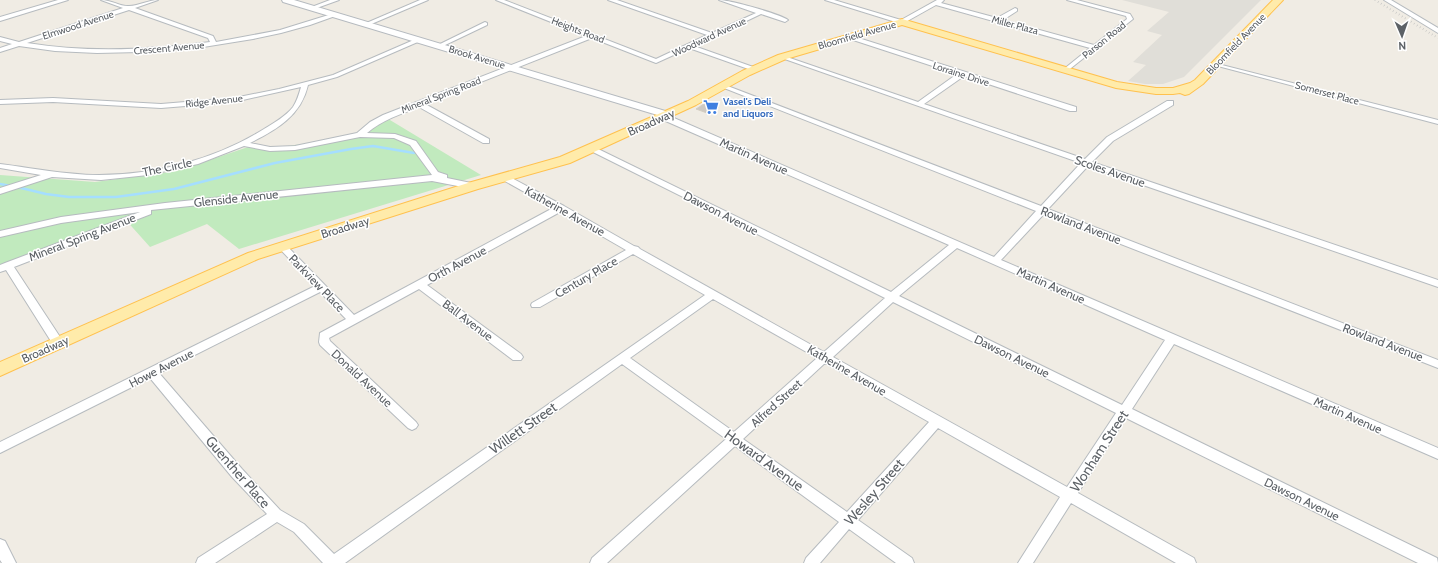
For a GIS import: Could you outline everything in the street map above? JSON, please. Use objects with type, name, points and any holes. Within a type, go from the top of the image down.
[{"type":"main road","name":"Brook Avenue","points":[[286,0],[666,116]]},
{"type":"main road","name":"Bloomfield Avenue","points":[[696,101],[754,69],[782,57],[902,22],[1116,85],[1170,103],[1199,82],[1278,0]]},
{"type":"main road","name":"Bloomfield Avenue","points":[[1116,85],[1156,91],[1173,91],[1193,86]]},
{"type":"main road","name":"Broadway","points":[[0,369],[237,262],[282,246],[473,186],[566,160],[666,116],[696,101]]},
{"type":"street","points":[[0,19],[65,0]]},
{"type":"street","points":[[104,0],[211,37],[214,44]]},
{"type":"street","name":"Elmwood Avenue","points":[[0,50],[156,0]]},
{"type":"street","points":[[312,8],[336,0]]},
{"type":"street","points":[[367,24],[425,0]]},
{"type":"street","name":"Heights Road","points":[[500,0],[656,61]]},
{"type":"street","points":[[611,0],[712,35]]},
{"type":"street","points":[[722,0],[785,20]]},
{"type":"street","points":[[828,0],[902,22],[939,2]]},
{"type":"street","points":[[845,5],[852,0]]},
{"type":"street","name":"Parson Road","points":[[1066,70],[1128,21],[1129,17],[1119,12],[1070,0]]},
{"type":"street","points":[[1387,0],[1438,31]]},
{"type":"street","name":"Miller Plaza","points":[[939,2],[1095,47]]},
{"type":"street","points":[[998,20],[1015,10]]},
{"type":"street","name":"Woodward Avenue","points":[[656,61],[762,12]]},
{"type":"street","name":"Crescent Avenue","points":[[0,39],[49,49],[93,51],[164,49],[214,44],[278,32],[311,24],[335,15]]},
{"type":"street","points":[[439,46],[485,24]]},
{"type":"street","name":"Mineral Spring Road","points":[[360,135],[379,121],[592,36]]},
{"type":"street","name":"Lorraine Drive","points":[[849,37],[1073,109]]},
{"type":"street","name":"Ridge Avenue","points":[[0,102],[53,100],[172,106],[245,98],[305,85],[335,76],[366,64],[418,40]]},
{"type":"street","points":[[689,46],[754,69]]},
{"type":"street","name":"Scoles Avenue","points":[[782,57],[1438,284]]},
{"type":"street","name":"Somerset Place","points":[[1216,64],[1438,122]]},
{"type":"street","points":[[919,104],[962,74]]},
{"type":"street","name":"The Circle","points":[[0,166],[78,177],[96,177],[140,174],[195,162],[242,144],[267,131],[288,117],[298,104],[305,85]]},
{"type":"street","name":"Rowland Avenue","points":[[723,86],[1438,364]]},
{"type":"street","points":[[995,261],[1110,139],[1170,103]]},
{"type":"street","points":[[420,104],[486,141]]},
{"type":"street","name":"Martin Avenue","points":[[666,116],[1438,454]]},
{"type":"street","points":[[242,144],[270,149],[295,148],[360,135],[395,136],[413,144],[435,174],[473,186]]},
{"type":"street","name":"Dawson Avenue","points":[[591,149],[1124,412],[1418,560],[1432,563]]},
{"type":"street","points":[[0,191],[53,174]]},
{"type":"street","name":"Glenside Avenue","points":[[0,234],[61,220],[165,206],[432,178],[473,186]]},
{"type":"street","name":"Katherine Avenue","points":[[506,178],[635,249],[1188,563]]},
{"type":"street","name":"Mineral Spring Avenue","points":[[4,267],[165,206]]},
{"type":"street","name":"Orth Avenue","points":[[353,320],[560,208]]},
{"type":"street","name":"Alfred Street","points":[[597,563],[892,297],[956,244]]},
{"type":"street","name":"Parkview Place","points":[[282,246],[353,320]]},
{"type":"street","name":"Century Place","points":[[536,305],[635,249]]},
{"type":"street","points":[[4,267],[58,343]]},
{"type":"street","name":"Ball Avenue","points":[[419,284],[517,357]]},
{"type":"street","name":"Howe Avenue","points":[[0,448],[321,287]]},
{"type":"street","name":"Willett Street","points":[[333,563],[713,294]]},
{"type":"street","name":"Donald Avenue","points":[[353,320],[324,336],[324,342],[412,425]]},
{"type":"street","name":"Wonham Street","points":[[1025,563],[1172,338]]},
{"type":"street","name":"Howard Avenue","points":[[622,358],[907,563]]},
{"type":"street","name":"Guenther Place","points":[[152,372],[237,473],[277,515],[299,528],[333,563]]},
{"type":"street","name":"Wesley Street","points":[[811,563],[937,421]]},
{"type":"street","points":[[203,563],[277,515]]},
{"type":"street","points":[[0,545],[9,563]]},
{"type":"shaded area","points":[[1122,0],[1261,0],[1184,77],[1163,84],[1145,84],[1128,81],[1146,65],[1133,62],[1162,35],[1147,31],[1169,12]]},
{"type":"green space","points":[[385,117],[481,175],[239,249],[207,224],[150,247],[124,218],[0,266],[0,175],[95,182],[177,171],[248,147],[275,148],[362,135]]},
{"type":"building","points":[[707,102],[719,107],[707,113],[696,109]]},
{"type":"waterway","points":[[17,187],[46,194],[69,197],[116,197],[174,189],[275,163],[351,149],[373,146],[414,153]]},
{"type":"waterway","points":[[0,184],[11,186]]},
{"type":"railway","points":[[1375,0],[1438,38]]},
{"type":"place","name":"Vasel's Deli and Liquors","points":[[711,107]]}]
